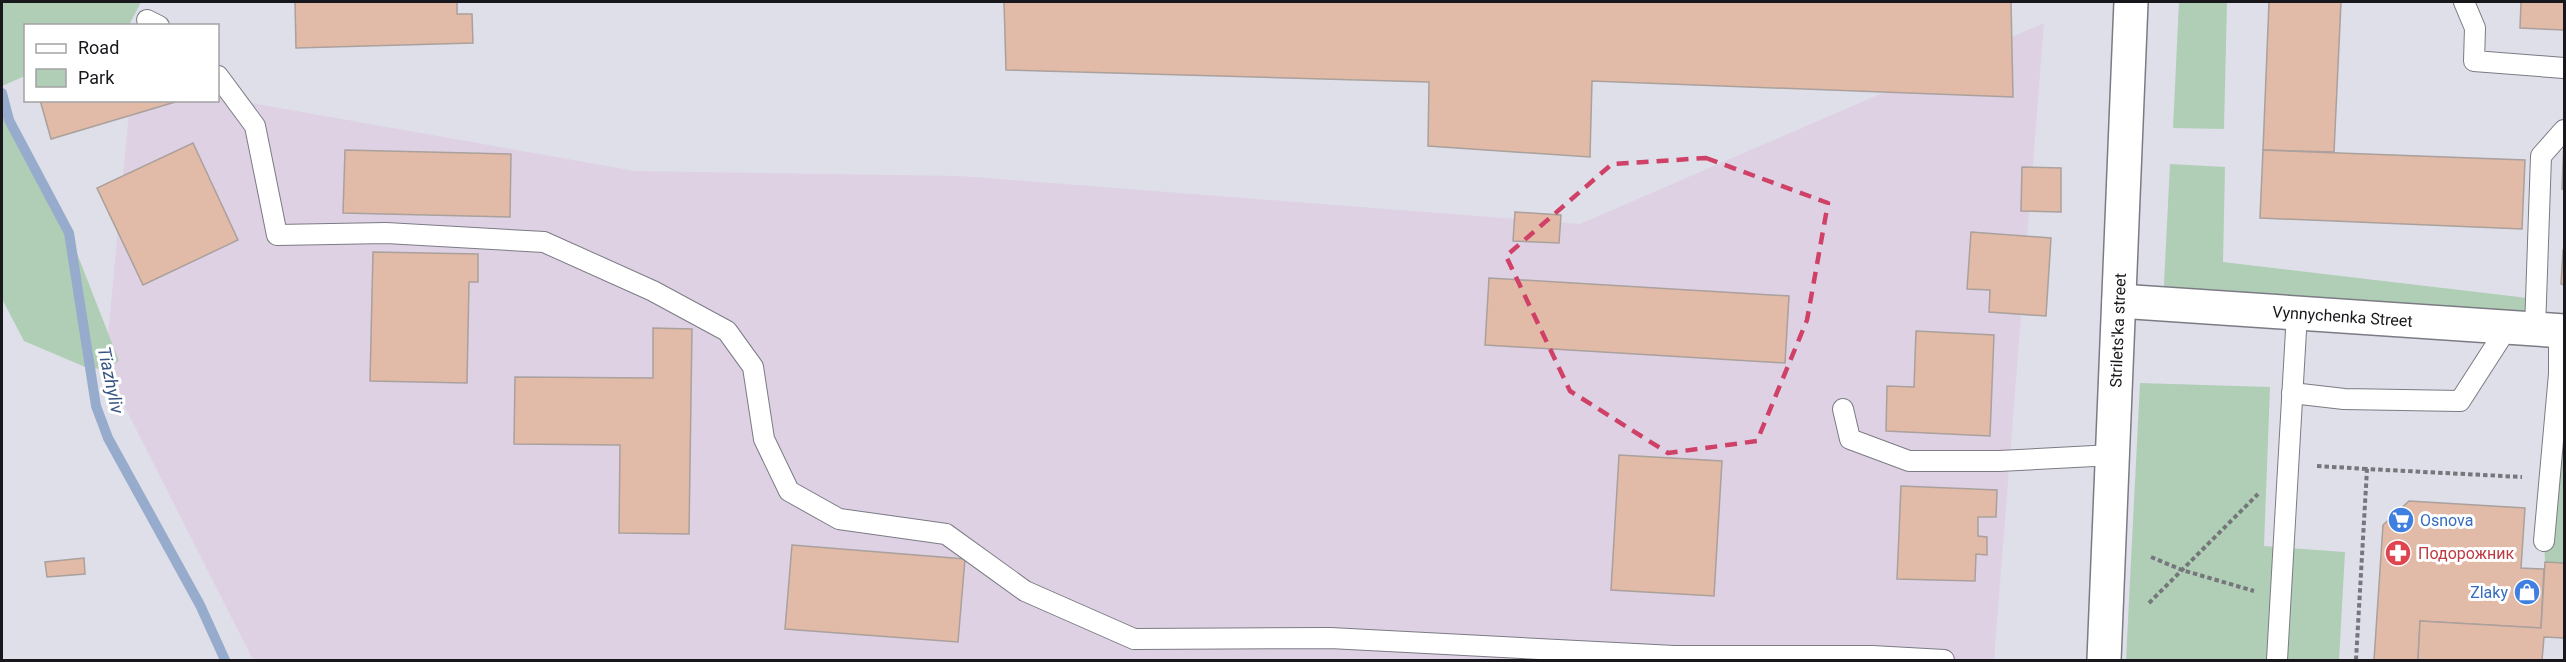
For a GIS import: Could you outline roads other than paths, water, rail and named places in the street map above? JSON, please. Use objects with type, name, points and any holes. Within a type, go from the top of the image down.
[{"type":"street","name":"Strilets'ka street","points":[[2104,660],[2131,2]]},
{"type":"street","name":"Vynnychenka Street","points":[[2119,301],[2541,330]]},
{"type":"lane","points":[[2464,2],[2475,28],[2474,61],[2565,68]]},
{"type":"lane","points":[[219,77],[255,126],[277,235],[386,233],[544,242],[653,291],[727,331],[753,367],[764,439],[789,491],[840,519],[946,534],[1024,591],[1134,639],[1330,638],[1674,656],[1872,656],[1944,660]]},
{"type":"lane","points":[[2544,541],[2559,374],[2541,330],[2541,156],[2565,130]]},
{"type":"lane","points":[[2277,660],[2297,313]]},
{"type":"lane","points":[[2292,393],[2344,399],[2460,401],[2541,330]]},
{"type":"lane","points":[[1843,409],[1850,439],[1909,460],[1999,461],[2113,455]]},
{"type":"waterway","name":"Tiazhyliv","points":[[2,93],[9,120],[69,233],[96,406],[108,438],[200,605],[225,660]]},
{"type":"place","name":"Osnova","points":[[2401,520]]},
{"type":"place","name":"Подорожник","points":[[2398,553]]},
{"type":"place","name":"Zlaky","points":[[2527,592]]}]
